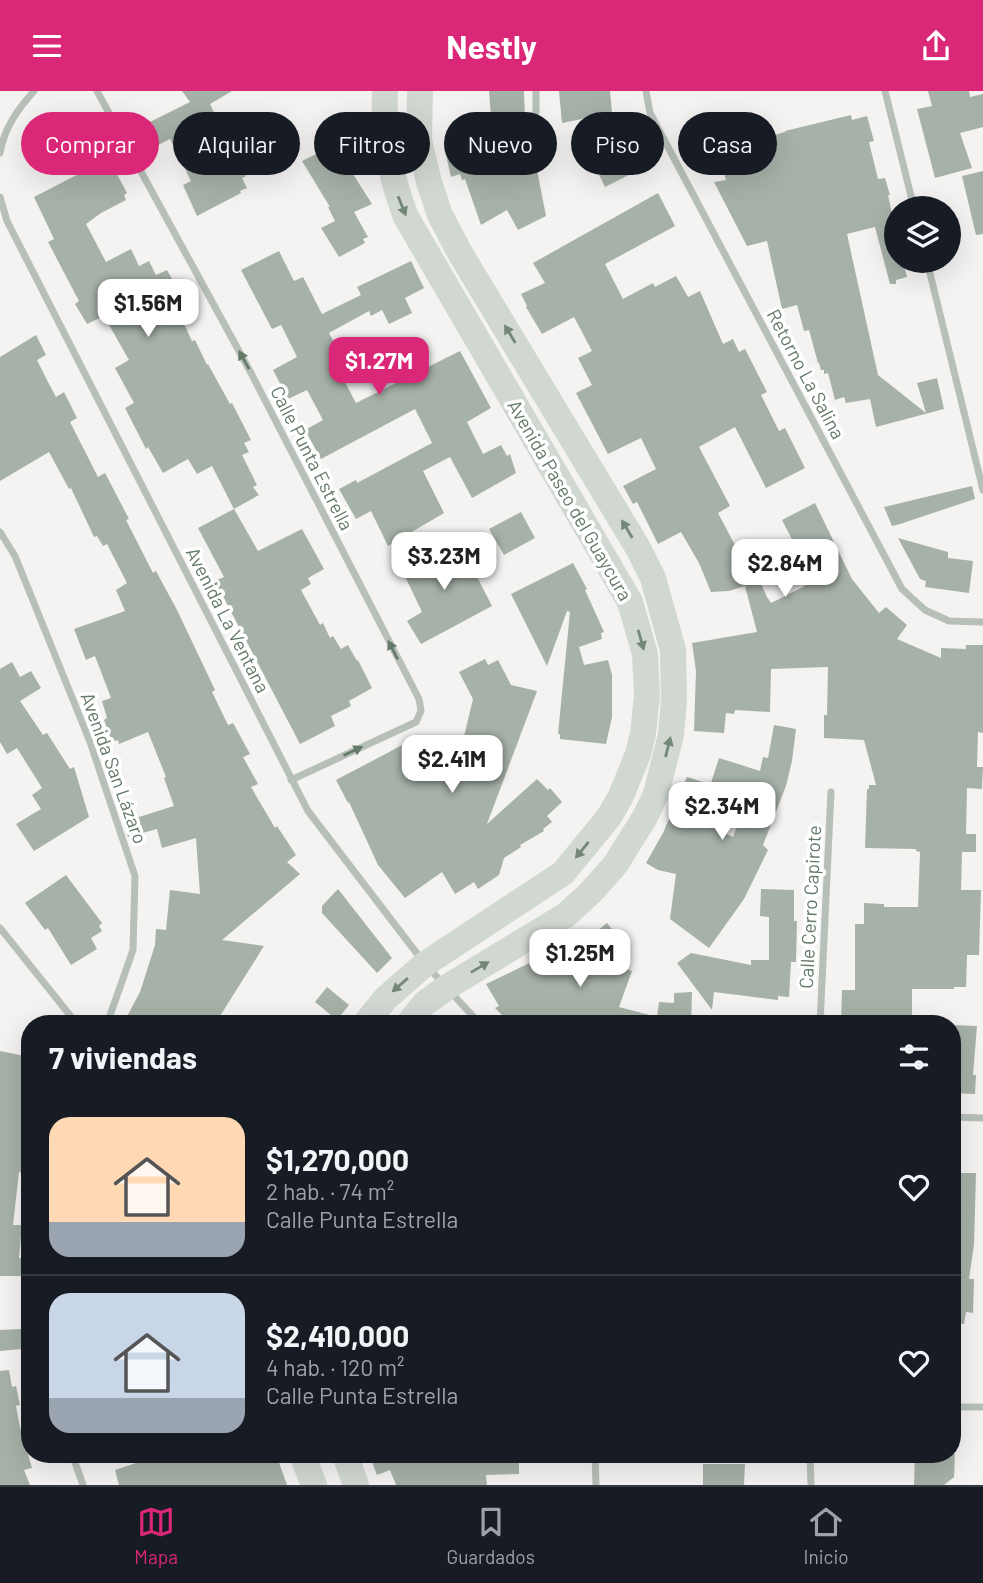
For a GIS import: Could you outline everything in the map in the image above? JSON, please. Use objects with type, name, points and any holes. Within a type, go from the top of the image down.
[{"type":"main road","name":"Avenida Paseo del Guaycura","points":[[372,1015],[386,998],[425,964],[563,873],[609,817],[621,796],[638,754],[647,696],[645,654],[631,602],[406,217],[395,189],[386,142],[385,91]]},
{"type":"main road","name":"Avenida Paseo del Guaycura","points":[[416,1015],[447,986],[566,915],[615,865],[656,794],[671,735],[674,701],[673,650],[653,578],[638,548],[460,253],[440,215],[419,141],[421,91]]},
{"type":"main road","points":[[305,1463],[314,1485]]},
{"type":"main road","points":[[348,1463],[356,1485]]},
{"type":"street","points":[[0,153],[2,140],[16,111],[34,91]]},
{"type":"street","name":"Calle Punta Estrella","points":[[97,91],[251,373],[418,699],[421,712],[416,722],[291,780]]},
{"type":"street","points":[[536,112],[537,91]]},
{"type":"street","name":"Retorno La Salina","points":[[646,91],[650,113],[902,589],[925,610],[948,621],[983,622]]},
{"type":"street","points":[[885,91],[911,196]]},
{"type":"street","name":"Avenida La Ventana","points":[[0,197],[7,221],[308,811],[425,964],[472,1015]]},
{"type":"street","points":[[930,273],[983,490]]},
{"type":"street","name":"Avenida San Lázaro","points":[[0,532],[15,556],[90,742],[135,876],[133,950],[110,1015]]},
{"type":"street","name":"Calle Cerro Capirote","points":[[820,1015],[831,792]]},
{"type":"street","points":[[0,928],[70,1015]]},
{"type":"street","points":[[961,1117],[983,1118]]},
{"type":"street","points":[[961,1407],[983,1407]]},
{"type":"street","points":[[75,1463],[83,1485]]},
{"type":"street","points":[[595,1463],[596,1485]]},
{"type":"street","points":[[810,1463],[811,1485]]},
{"type":"building","points":[[182,91],[232,91],[210,104],[214,112],[173,112],[173,145],[170,139],[159,144],[159,118],[190,102]]},
{"type":"building","points":[[489,91],[524,91],[525,112],[491,112]]},
{"type":"building","points":[[559,91],[610,91],[612,112],[571,112],[571,121],[562,123]]},
{"type":"building","points":[[928,91],[969,91],[970,97],[983,94],[983,127],[960,133],[972,168],[935,178],[917,109],[932,106]]},
{"type":"building","points":[[851,115],[852,120],[867,116],[874,141],[869,142],[878,179],[885,178],[890,195],[884,196],[884,261],[875,227],[847,234],[878,375],[926,413],[917,383],[937,378],[944,409],[876,427],[870,399],[846,403],[844,397],[835,400],[828,373],[824,374],[824,370],[821,370],[809,330],[804,331],[797,305],[782,309],[767,241],[747,246],[714,182],[726,180],[724,175],[777,175],[777,134]]},
{"type":"building","points":[[314,155],[314,175],[354,175],[372,204],[354,212],[368,237],[363,239],[365,243],[339,257],[321,228],[335,221],[330,207],[302,161]]},
{"type":"building","points":[[983,171],[983,234],[976,235],[962,176]]},
{"type":"building","points":[[77,175],[117,175],[127,193],[124,195],[126,200],[86,224],[106,262],[131,249],[139,266],[149,261],[156,275],[167,270],[186,304],[177,309],[192,341],[195,340],[251,440],[244,443],[249,452],[242,455],[257,485],[253,487],[259,495],[234,509],[212,466],[197,474],[188,459],[163,473],[148,447],[146,449],[125,408],[134,403],[115,368],[129,360],[104,316],[87,324],[75,304],[79,301],[48,242],[54,239],[34,197]]},
{"type":"building","points":[[188,175],[245,175],[242,178],[247,188],[197,216],[183,185],[191,181]]},
{"type":"building","points":[[460,175],[538,175],[546,216],[518,230],[507,210],[481,225],[465,179],[462,180]]},
{"type":"building","points":[[599,175],[629,175],[605,187]]},
{"type":"building","points":[[658,193],[675,226],[605,264],[623,299],[653,283],[655,287],[676,276],[688,297],[700,291],[723,344],[733,339],[739,352],[745,349],[767,392],[761,395],[779,431],[785,428],[805,468],[766,488],[735,427],[699,447],[730,506],[718,513],[735,545],[741,543],[771,603],[805,586],[789,556],[798,551],[782,520],[815,503],[852,579],[879,613],[886,607],[907,625],[897,639],[941,658],[941,648],[966,649],[966,645],[983,645],[983,733],[978,732],[977,767],[983,767],[982,789],[967,788],[966,834],[976,834],[976,852],[962,852],[961,890],[981,890],[979,955],[967,955],[966,987],[912,989],[912,1015],[841,1015],[842,990],[855,990],[855,924],[864,924],[864,903],[884,904],[884,907],[918,907],[920,852],[916,849],[865,848],[867,789],[869,785],[876,785],[864,740],[824,738],[828,667],[771,669],[770,712],[735,710],[734,714],[726,713],[724,733],[694,731],[696,671],[692,643],[757,632],[745,586],[729,591],[711,592],[699,563],[681,532],[658,544],[637,502],[633,504],[623,486],[656,469],[641,438],[608,454],[576,393],[592,385],[578,358],[592,351],[574,317],[542,334],[521,294],[545,283],[533,263]]},
{"type":"building","points":[[279,251],[294,281],[303,277],[322,314],[361,295],[357,287],[411,261],[424,288],[405,298],[412,313],[389,324],[382,310],[371,316],[369,311],[329,333],[344,362],[337,366],[340,373],[356,403],[460,351],[491,408],[467,422],[483,454],[501,445],[507,456],[510,454],[516,473],[472,498],[450,457],[423,471],[444,513],[388,546],[371,511],[356,519],[339,489],[356,480],[357,483],[432,443],[415,409],[321,459],[305,430],[323,420],[307,390],[288,399],[273,370],[297,357],[281,325],[272,329],[241,270]]},
{"type":"building","points":[[887,273],[906,273],[907,277],[896,280],[896,284],[890,284]]},
{"type":"building","points":[[36,335],[46,355],[37,360],[56,397],[64,392],[77,418],[70,422],[98,477],[105,473],[153,573],[156,571],[177,610],[215,690],[212,692],[228,725],[233,723],[250,754],[243,757],[258,784],[251,787],[275,828],[277,826],[296,855],[287,862],[300,874],[222,940],[264,946],[221,1015],[128,1015],[140,992],[155,945],[156,929],[166,930],[170,890],[200,894],[196,838],[162,848],[157,829],[128,837],[123,822],[174,806],[148,732],[119,744],[118,740],[112,742],[104,720],[107,718],[102,701],[111,698],[95,656],[86,660],[74,629],[125,611],[116,590],[127,583],[107,544],[103,546],[97,536],[94,537],[71,488],[69,489],[49,452],[0,481],[0,357]]},
{"type":"building","points":[[972,486],[975,499],[892,526],[884,507]]},
{"type":"building","points":[[234,509],[258,551],[302,529],[324,569],[308,578],[311,584],[301,590],[330,638],[333,636],[341,649],[348,645],[372,688],[349,701],[351,706],[331,716],[335,726],[300,744],[215,581],[224,577],[198,528]]},
{"type":"building","points":[[521,512],[535,538],[504,555],[489,529]]},
{"type":"building","points":[[898,538],[948,552],[948,558],[973,561],[969,593],[925,587],[926,581],[920,579]]},
{"type":"building","points":[[459,542],[492,606],[421,644],[407,621],[422,612],[402,570]]},
{"type":"building","points":[[573,563],[587,589],[585,590],[604,632],[601,633],[602,639],[579,647],[584,665],[608,660],[612,675],[612,717],[606,744],[560,739],[558,734],[570,612],[567,611],[547,666],[511,594]]},
{"type":"building","points":[[485,659],[488,665],[498,660],[511,685],[537,691],[487,824],[537,779],[548,790],[550,788],[562,802],[547,816],[552,822],[544,831],[504,858],[499,875],[478,889],[474,882],[455,894],[442,872],[405,898],[378,865],[336,780],[408,742],[412,749],[436,737],[455,774],[473,699],[459,672]]},
{"type":"building","points":[[12,662],[20,677],[31,671],[41,688],[20,701],[43,735],[47,733],[70,769],[74,767],[89,817],[34,851],[16,824],[41,809],[32,795],[42,788],[17,748],[7,754],[0,742],[0,669]]},
{"type":"building","points":[[774,725],[796,729],[786,786],[763,845],[768,850],[744,899],[709,948],[670,919],[676,874],[658,870],[646,863],[663,833],[687,777],[706,783],[694,819],[733,837],[749,794],[711,783],[719,758],[760,771],[763,757],[768,758]]},
{"type":"building","points":[[66,875],[102,923],[99,926],[102,931],[91,938],[97,949],[71,965],[48,928],[45,930],[25,903]]},
{"type":"building","points":[[338,889],[392,958],[377,973],[322,913],[322,906]]},
{"type":"building","points":[[761,889],[794,890],[794,921],[797,921],[796,962],[791,962],[789,997],[778,996],[778,1000],[714,992],[712,1010],[677,963],[691,953],[751,965],[751,960],[769,960],[769,917],[760,916]]},
{"type":"building","points":[[607,923],[631,953],[616,965],[632,971],[619,1007],[649,1015],[502,1015],[495,1008],[499,1006],[486,984],[544,956],[551,968]]},
{"type":"building","points":[[327,987],[349,1005],[341,1015],[331,1015],[315,1002]]},
{"type":"building","points":[[692,992],[691,1015],[657,1015],[659,1002],[674,1003],[674,993]]},
{"type":"building","points":[[961,1025],[977,1026],[973,1075],[976,1075],[975,1094],[961,1093]]},
{"type":"building","points":[[0,1051],[21,1055],[21,1172],[13,1225],[21,1225],[21,1276],[0,1276]]},
{"type":"building","points":[[961,1173],[976,1173],[974,1244],[969,1279],[974,1279],[973,1313],[966,1312],[964,1324],[961,1324]]},
{"type":"building","points":[[21,1329],[21,1349],[0,1351],[0,1330]]},
{"type":"building","points":[[9,1370],[12,1387],[16,1386],[20,1405],[16,1406],[21,1430],[21,1463],[31,1463],[32,1468],[24,1470],[30,1485],[0,1485],[0,1371]]},
{"type":"building","points":[[136,1463],[279,1463],[287,1485],[119,1485],[115,1470]]},
{"type":"building","points":[[372,1463],[519,1463],[519,1474],[486,1475],[487,1485],[396,1485],[390,1470],[377,1475]]},
{"type":"building","points":[[915,1463],[955,1463],[954,1477],[944,1485],[914,1485]]},
{"type":"building","points":[[703,1464],[745,1464],[744,1485],[703,1485]]}]
